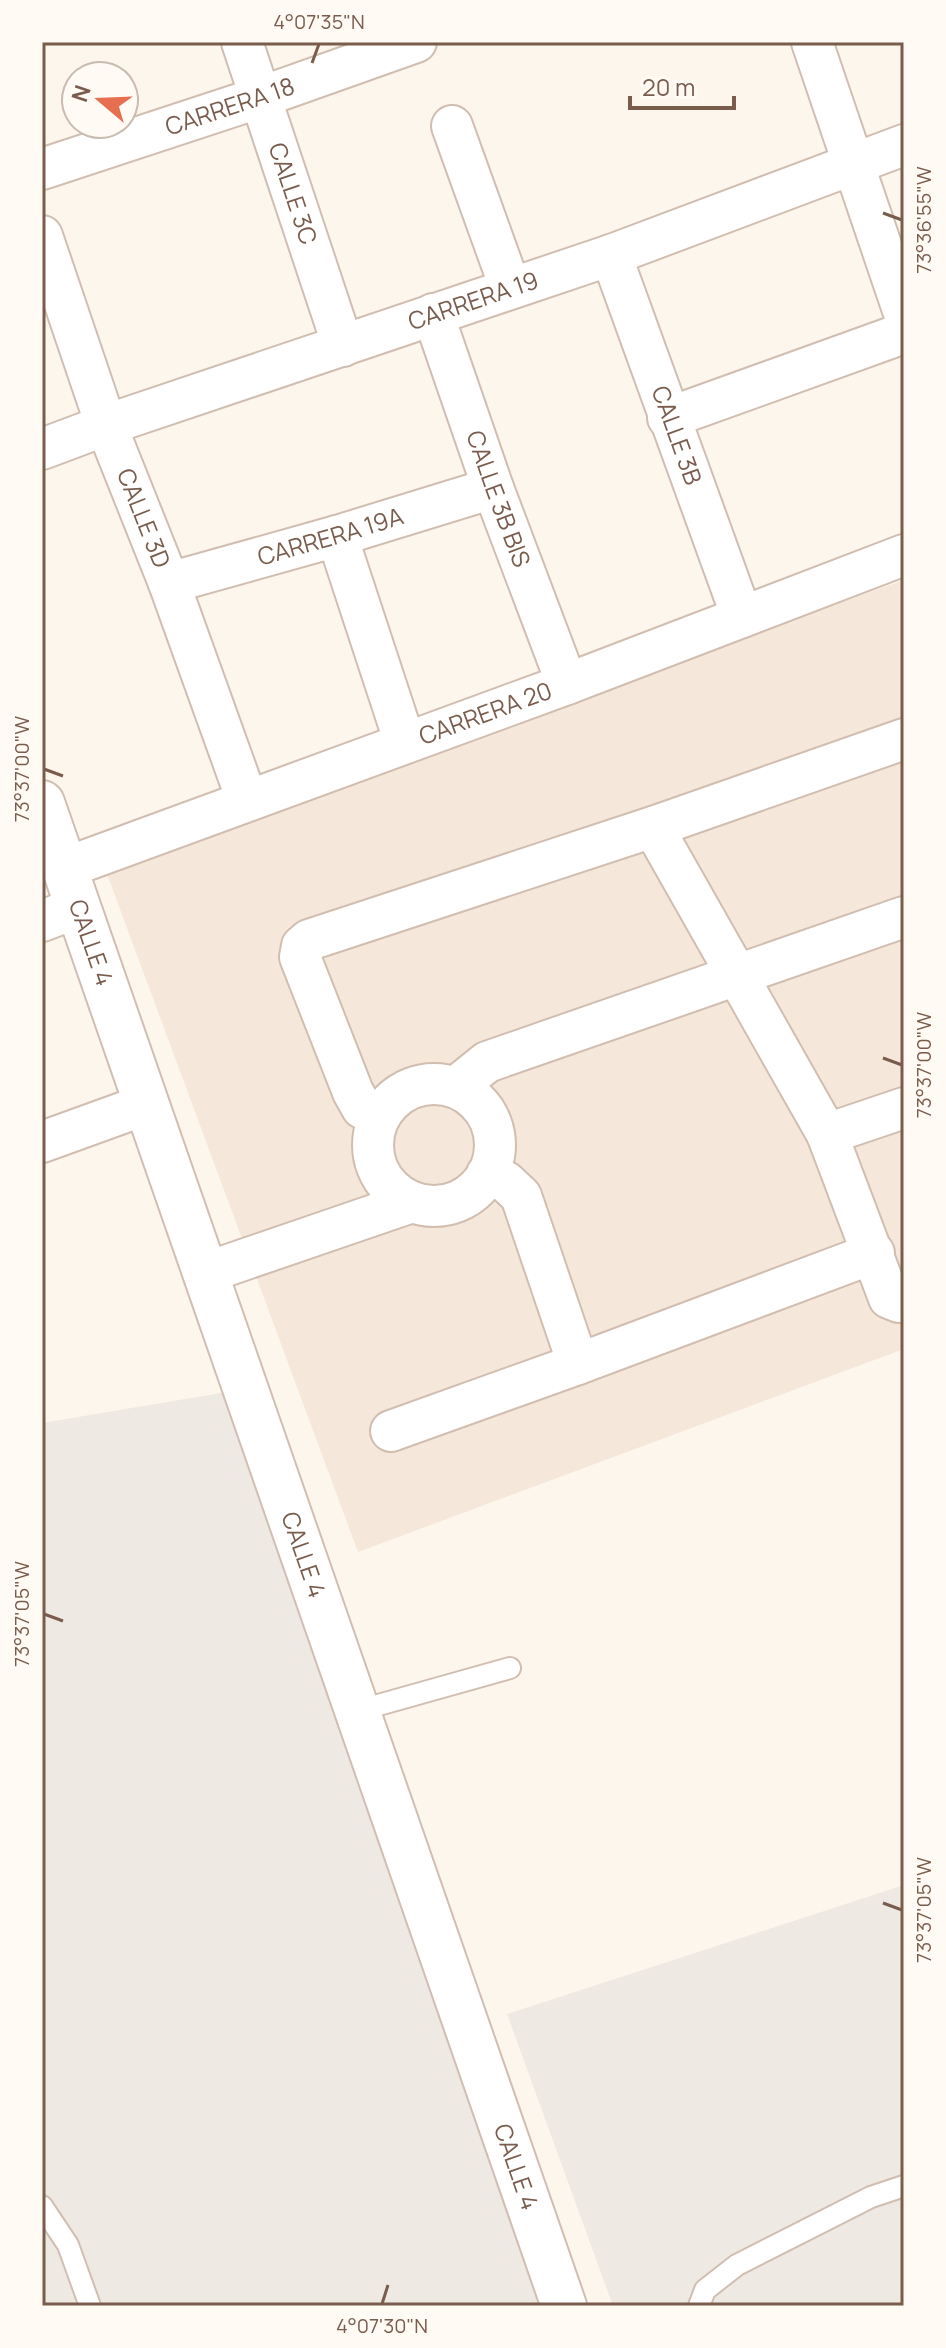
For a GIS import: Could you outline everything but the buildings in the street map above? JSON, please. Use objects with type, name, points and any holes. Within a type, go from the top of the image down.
[{"type":"street","name":"CALLE 3C","points":[[242,42],[343,346]]},
{"type":"street","name":"CARRERA 18","points":[[42,169],[416,42]]},
{"type":"street","points":[[812,42],[904,313]]},
{"type":"street","points":[[452,126],[510,287]]},
{"type":"street","name":"CARRERA 19","points":[[42,449],[611,255],[904,145]]},
{"type":"street","name":"CALLE 3D","points":[[42,236],[106,425],[169,583],[247,800]]},
{"type":"street","name":"CALLE 3B","points":[[611,255],[742,617]]},
{"type":"street","name":"CALLE 3B BIS","points":[[433,314],[493,488],[567,684]]},
{"type":"street","points":[[668,418],[904,333]]},
{"type":"street","name":"CARRERA 19A","points":[[169,583],[493,488]]},
{"type":"street","points":[[337,536],[405,743]]},
{"type":"street","name":"CARRERA 20","points":[[61,899],[247,800],[567,684],[904,555]]},
{"type":"street","points":[[380,1115],[362,1108],[353,1092],[300,957],[302,946],[309,940],[653,827],[904,739]]},
{"type":"street","name":"CALLE 4","points":[[42,803],[61,899],[147,1104],[564,2306]]},
{"type":"street","points":[[653,827],[827,1134],[889,1298],[899,1302],[904,1300]]},
{"type":"street","points":[[456,1087],[487,1062],[904,917]]},
{"type":"street","points":[[439,1083],[456,1087],[471,1095],[483,1107],[495,1140],[494,1157],[477,1188],[463,1199],[438,1205],[412,1202],[385,1181],[376,1166],[374,1131],[380,1115],[405,1090],[421,1084],[439,1083]]},
{"type":"street","points":[[42,1142],[147,1104]]},
{"type":"street","points":[[827,1134],[904,1108]]},
{"type":"street","points":[[487,1174],[506,1182],[521,1196],[578,1364]]},
{"type":"street","points":[[205,1273],[412,1202]]},
{"type":"street","points":[[391,1431],[874,1253]]},
{"type":"lane","points":[[357,1711],[510,1668]]},
{"type":"lane","points":[[699,2306],[705,2290],[737,2265],[871,2197],[904,2186]]},
{"type":"lane","points":[[42,2206],[68,2245],[90,2306]]},
{"type":"shaded area","points":[[904,580],[904,1349],[358,1552],[104,866]]},
{"type":"shaded area","points":[[239,1390],[552,2306],[42,2306],[42,1423]]},
{"type":"shaded area","points":[[904,1885],[904,2306],[613,2306],[507,2014]]}]
